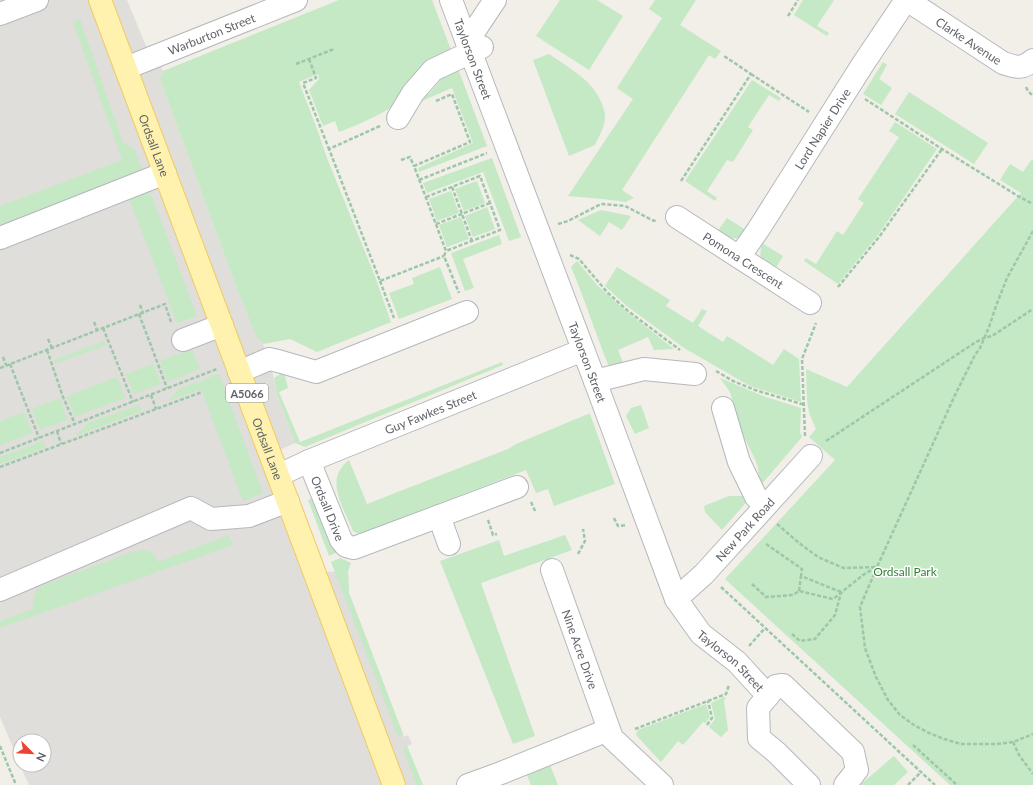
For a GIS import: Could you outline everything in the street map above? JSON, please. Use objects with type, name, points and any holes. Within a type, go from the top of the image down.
[{"type":"main road","name":"Ordsall Lane","points":[[100,0],[222,325],[230,370],[279,475],[394,785]]},
{"type":"street","points":[[0,14],[37,0]]},
{"type":"street","name":"Warburton Street","points":[[126,68],[296,0]]},
{"type":"street","name":"Taylorson Street","points":[[451,0],[473,47],[506,146],[676,599],[701,634],[737,662],[768,696]]},
{"type":"street","points":[[398,118],[413,93],[433,70],[473,47],[495,0]]},
{"type":"street","name":"Clarke Avenue","points":[[906,0],[1003,63],[1017,67],[1028,64],[1033,60]]},
{"type":"street","name":"Lord Napier Drive","points":[[739,257],[758,230],[863,64],[906,0]]},
{"type":"street","points":[[0,238],[165,173]]},
{"type":"street","name":"Pomona Crescent","points":[[667,218],[739,257],[813,312]]},
{"type":"street","points":[[230,370],[269,359],[316,372],[464,305]]},
{"type":"street","points":[[183,340],[222,325]]},
{"type":"street","name":"Guy Fawkes Street","points":[[279,475],[309,461],[583,350]]},
{"type":"street","points":[[595,381],[644,369],[704,372]]},
{"type":"street","points":[[723,408],[739,462],[756,497],[771,514]]},
{"type":"street","name":"New Park Road","points":[[676,599],[771,514],[814,446]]},
{"type":"street","name":"Ordsall Drive","points":[[309,461],[341,540],[346,546],[354,548],[439,516]]},
{"type":"street","points":[[449,544],[439,516],[517,487]]},
{"type":"street","points":[[0,590],[191,508],[211,519],[250,516],[288,501]]},
{"type":"street","name":"Nine Acre Drive","points":[[552,570],[610,734],[656,779]]},
{"type":"street","points":[[809,785],[777,753],[759,738],[758,708],[776,686],[783,685],[853,752],[857,770],[845,785]]},
{"type":"street","points":[[468,785],[610,734]]},
{"type":"path","points":[[788,16],[798,0]]},
{"type":"path","points":[[296,64],[334,49]]},
{"type":"path","points":[[724,56],[809,112]]},
{"type":"path","points":[[309,59],[316,78],[303,83],[395,321]]},
{"type":"path","points":[[681,182],[751,74]]},
{"type":"path","points":[[414,166],[470,142],[452,94],[430,104]]},
{"type":"path","points":[[861,97],[942,149],[1033,204]]},
{"type":"path","points":[[329,149],[398,118]]},
{"type":"path","points":[[419,180],[506,146]]},
{"type":"path","points":[[838,287],[879,237],[942,149]]},
{"type":"path","points":[[401,160],[410,156],[446,251],[444,256],[464,305]]},
{"type":"path","points":[[426,197],[480,176],[500,230],[446,251]]},
{"type":"path","points":[[452,187],[472,241]]},
{"type":"path","points":[[436,224],[490,203]]},
{"type":"path","points":[[538,231],[568,221],[601,204],[624,206],[654,221],[667,218]]},
{"type":"path","points":[[1033,232],[1007,278],[980,348],[955,395],[860,607],[865,648],[876,677],[888,700],[900,715],[929,733],[944,740],[961,744],[996,744],[1012,742],[1033,734]]},
{"type":"path","points":[[567,254],[579,259],[607,292],[638,319],[682,351]]},
{"type":"path","points":[[380,281],[444,256]]},
{"type":"path","points":[[0,368],[165,304]]},
{"type":"path","points":[[140,305],[143,313]]},
{"type":"path","points":[[813,312],[802,359],[805,437],[814,446],[970,346],[984,338],[992,336],[1033,309]]},
{"type":"path","points":[[139,314],[167,388]]},
{"type":"path","points":[[94,322],[97,330]]},
{"type":"path","points":[[103,328],[133,402]]},
{"type":"path","points":[[48,339],[52,348]]},
{"type":"path","points":[[46,350],[63,397],[75,424]]},
{"type":"path","points":[[3,357],[6,365]]},
{"type":"path","points":[[10,364],[39,438]]},
{"type":"path","points":[[0,453],[167,388],[230,370]]},
{"type":"path","points":[[704,372],[804,405]]},
{"type":"path","points":[[0,467],[5,467],[62,444],[202,392]]},
{"type":"path","points":[[151,395],[156,409]]},
{"type":"path","points":[[57,431],[62,444]]},
{"type":"path","points":[[771,514],[799,543],[818,557],[844,568],[877,567]]},
{"type":"path","points":[[487,518],[493,535],[497,534]]},
{"type":"path","points":[[614,518],[618,526],[631,524]]},
{"type":"path","points":[[578,554],[585,541],[583,529]]},
{"type":"path","points":[[766,544],[802,570],[799,591]]},
{"type":"path","points":[[752,584],[766,597],[793,594],[799,591],[833,599],[863,574],[877,567]]},
{"type":"path","points":[[704,574],[719,585],[935,785]]},
{"type":"path","points":[[801,576],[841,592]]},
{"type":"path","points":[[792,634],[800,641],[815,639],[835,615],[841,592]]},
{"type":"path","points":[[610,734],[726,694],[737,662],[765,628]]},
{"type":"path","points":[[707,725],[712,718],[708,701]]},
{"type":"path","points":[[1012,742],[1019,755],[1033,774]]},
{"type":"path","points":[[913,745],[957,785]]},
{"type":"path","points":[[0,746],[16,785]]},
{"type":"path","points":[[908,785],[921,772]]},
{"type":"shaded area","points":[[0,0],[127,0],[146,46],[152,50],[163,71],[160,79],[239,294],[256,335],[262,341],[271,366],[277,394],[295,443],[278,451],[325,572],[348,571],[349,593],[404,737],[408,735],[412,744],[407,746],[423,785],[29,785],[24,773],[52,773],[52,733],[12,733],[12,745],[0,717]]},
{"type":"green space","points":[[339,0],[432,0],[451,50],[430,59],[416,74],[398,100],[390,108],[339,132],[335,121],[323,126],[309,90],[319,79],[318,74],[299,82],[327,158],[376,279],[391,322],[317,352],[290,339],[263,344],[262,341],[256,336],[239,294],[160,79],[163,71]]},
{"type":"green space","points":[[560,0],[597,0],[623,16],[589,70],[536,36]]},
{"type":"green space","points":[[655,0],[696,0],[680,25],[721,51],[715,59],[709,55],[622,190],[634,198],[625,202],[568,196],[633,99],[617,88],[662,18],[649,9]]},
{"type":"green space","points":[[803,0],[834,0],[817,26],[829,33],[827,36],[794,15]]},
{"type":"green space","points":[[80,19],[123,143],[134,149],[143,171],[0,225],[0,206],[122,160],[73,22]]},
{"type":"green space","points":[[549,54],[587,81],[598,96],[605,113],[603,128],[595,145],[569,156],[533,60]]},
{"type":"green space","points":[[883,62],[887,65],[879,79],[892,88],[881,105],[863,94]]},
{"type":"green space","points":[[457,66],[487,146],[419,172],[418,168],[473,143],[452,88],[415,104],[423,91],[429,94],[440,81],[437,77]]},
{"type":"green space","points":[[752,80],[781,98],[779,101],[769,95],[748,127],[753,130],[733,162],[727,160],[707,191],[717,198],[715,201],[685,181]]},
{"type":"green space","points":[[909,92],[988,143],[974,164],[895,114]]},
{"type":"green space","points":[[895,122],[937,149],[878,235],[838,284],[804,261],[806,258],[816,264],[837,231],[843,235],[864,203],[858,199],[899,137],[889,131]]},
{"type":"green space","points":[[492,158],[521,237],[509,241],[483,172],[427,193],[423,183]]},
{"type":"green space","name":"Ordsall Park","points":[[1032,159],[1033,785],[950,785],[725,579],[835,460],[809,437],[816,429],[809,413],[806,369],[847,387],[1021,193],[1000,180],[1010,164],[1023,172]]},
{"type":"green space","points":[[477,181],[485,203],[464,211],[455,189]]},
{"type":"green space","points":[[451,191],[459,213],[437,221],[429,199]]},
{"type":"green space","points":[[150,192],[197,316],[177,323],[129,199]]},
{"type":"green space","points":[[487,207],[495,229],[473,237],[465,216]]},
{"type":"green space","points":[[601,210],[631,216],[622,230],[609,222],[600,236],[578,220]]},
{"type":"green space","points":[[461,217],[469,239],[447,247],[439,225]]},
{"type":"green space","points":[[727,218],[749,232],[737,238],[729,238],[717,232]]},
{"type":"green space","points":[[499,235],[502,244],[463,259],[474,288],[465,291],[451,253]]},
{"type":"green space","points":[[762,243],[783,256],[774,271],[762,260],[760,253]]},
{"type":"green space","points":[[577,261],[597,285],[627,312],[674,349],[654,350],[648,337],[618,350],[623,363],[610,369],[571,267]]},
{"type":"green space","points":[[440,267],[452,299],[399,319],[389,293],[414,284],[412,278]]},
{"type":"green space","points":[[617,267],[670,300],[666,306],[693,323],[702,309],[707,311],[698,326],[723,342],[727,336],[773,365],[784,349],[799,359],[801,402],[750,386],[684,348],[628,307],[605,286]]},
{"type":"green space","points":[[104,341],[106,345],[56,364],[54,360]]},
{"type":"green space","points":[[192,349],[200,369],[168,382],[160,361]]},
{"type":"green space","points":[[502,362],[503,365],[305,447],[295,443],[277,394],[274,378],[282,373],[285,376],[288,388],[279,392],[300,442]]},
{"type":"green space","points":[[153,364],[161,384],[134,394],[126,374]]},
{"type":"green space","points":[[219,374],[263,493],[243,501],[201,389],[168,401],[179,389]]},
{"type":"green space","points":[[117,377],[125,398],[75,417],[67,396]]},
{"type":"green space","points":[[720,378],[763,396],[801,408],[800,432],[802,437],[760,486],[758,467],[743,435],[730,392]]},
{"type":"green space","points":[[60,398],[67,420],[40,430],[32,409]]},
{"type":"green space","points":[[139,405],[142,411],[75,436],[88,423]]},
{"type":"green space","points":[[641,405],[649,428],[635,434],[626,416],[631,408]]},
{"type":"green space","points":[[24,412],[32,433],[0,445],[0,421]]},
{"type":"green space","points":[[590,414],[615,484],[554,506],[548,489],[536,493],[526,470],[362,533],[353,531],[340,502],[337,478],[341,468],[349,460],[367,504],[508,449],[516,444]]},
{"type":"green space","points":[[43,441],[46,447],[0,464],[0,457]]},
{"type":"green space","points":[[729,496],[745,496],[749,499],[722,530],[705,512],[704,506]]},
{"type":"green space","points":[[314,498],[340,551],[329,556],[308,500]]},
{"type":"green space","points":[[229,535],[233,545],[0,628],[0,621],[33,609],[34,596],[36,591],[41,586],[135,551],[143,550],[151,552],[156,557],[158,562]]},
{"type":"green space","points":[[565,535],[572,550],[481,583],[535,736],[513,744],[440,561],[499,540],[504,556]]},
{"type":"green space","points":[[340,558],[351,563],[348,571],[349,593],[403,734],[398,736],[331,562]]},
{"type":"green space","points":[[724,697],[726,698],[724,700],[728,730],[721,737],[709,727],[715,719],[711,703]]},
{"type":"green space","points":[[706,704],[710,717],[705,723],[703,722],[683,745],[678,741],[661,762],[636,735],[638,730]]},
{"type":"green space","points":[[407,746],[423,785],[417,785],[414,779],[403,748]]},
{"type":"green space","points":[[894,756],[908,772],[894,785],[860,785]]},
{"type":"green space","points":[[566,758],[567,759],[550,765],[558,785],[531,785],[526,773]]}]
